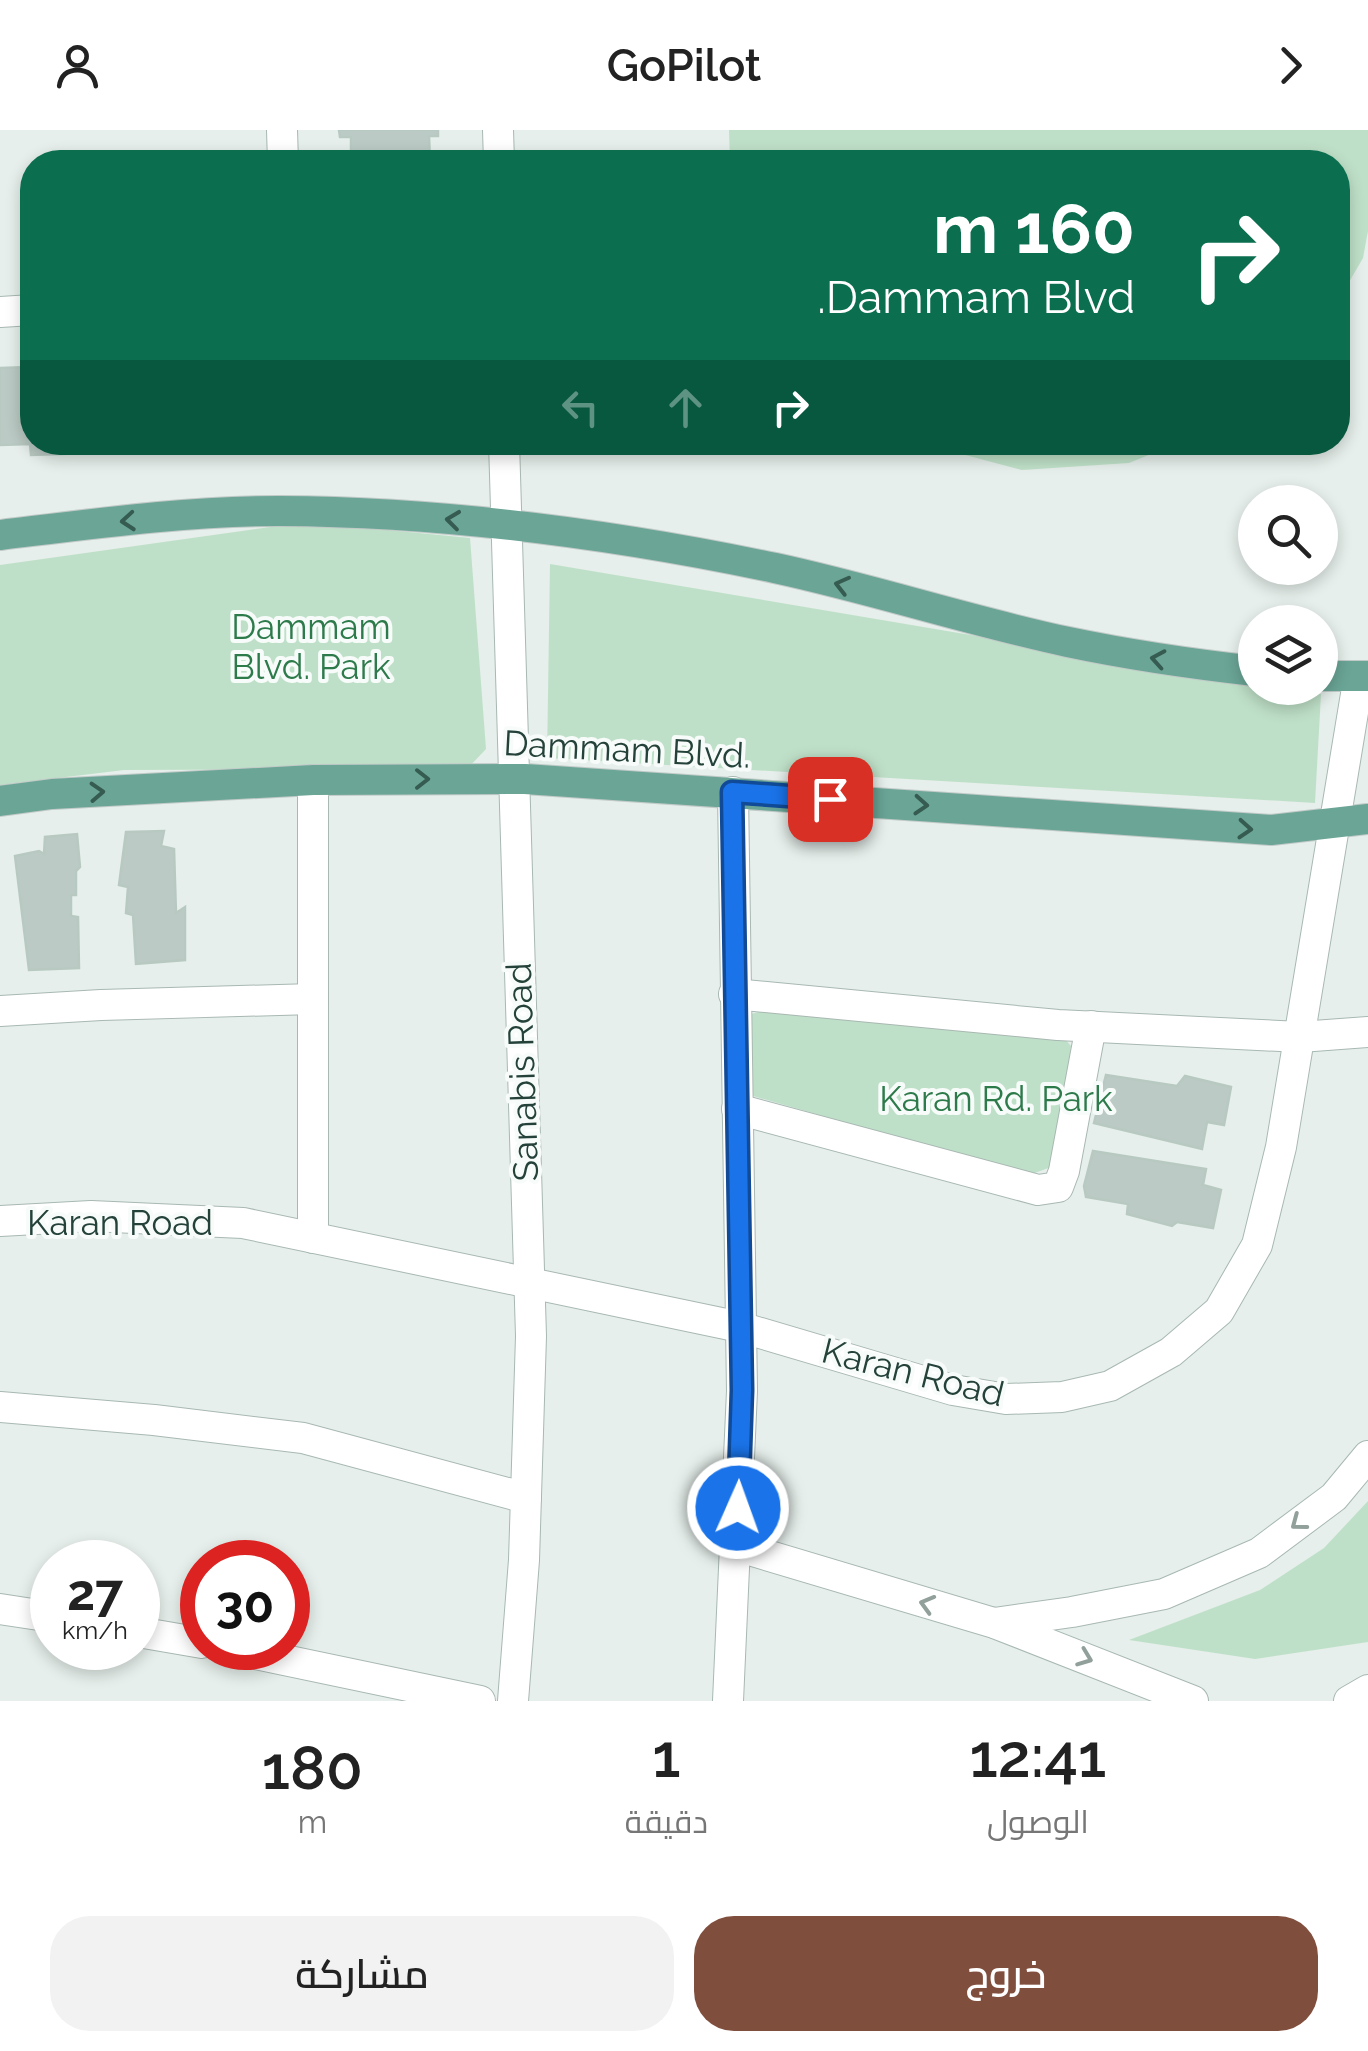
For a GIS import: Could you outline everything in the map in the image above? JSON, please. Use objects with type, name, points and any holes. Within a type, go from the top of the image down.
[{"type":"main road","points":[[0,535],[124,520],[277,511],[505,526],[774,568],[1066,642],[1238,669]]},
{"type":"main road","points":[[1338,676],[1364,676]]},
{"type":"main road","name":"Dammam Blvd.","points":[[0,801],[52,794],[313,780],[512,778],[1271,830],[1368,819]]},
{"type":"street","name":"Sanabis Road","points":[[504,455],[531,1336],[513,1701]]},
{"type":"street","name":"Karan Road","points":[[0,1221],[90,1216],[243,1223],[740,1326],[953,1390],[1006,1399],[1062,1397],[1110,1386],[1172,1352],[1219,1311],[1258,1245],[1281,1147],[1364,676]]},
{"type":"street","points":[[313,780],[313,1238]]},
{"type":"street","points":[[728,1701],[742,1390],[732,792]]},
{"type":"street","points":[[734,994],[1091,1026],[1300,1037],[1368,1032]]},
{"type":"street","points":[[0,1011],[101,1004],[313,999]]},
{"type":"street","points":[[736,1109],[1038,1190],[1058,1187],[1091,1026]]},
{"type":"street","points":[[0,1407],[303,1438],[526,1498]]},
{"type":"street","points":[[994,1623],[1164,1594],[1259,1554],[1334,1496],[1368,1456]]},
{"type":"street","points":[[736,1546],[994,1623],[1193,1701]]},
{"type":"street","points":[[0,1610],[30,1614]]},
{"type":"street","points":[[310,1665],[480,1701]]},
{"type":"street","points":[[1349,1701],[1368,1690]]},
{"type":"green space","points":[[729,130],[1368,130],[1368,231],[1363,258],[1350,280],[1350,150],[730,150]]},
{"type":"green space","points":[[965,455],[1149,455],[1129,463],[1022,470]]},
{"type":"green space","name":"Dammam Blvd. Park","points":[[306,522],[470,538],[486,749],[467,769],[124,770],[0,785],[0,565]]},
{"type":"green space","points":[[550,564],[1238,680],[1238,705],[1320,705],[1315,803],[547,758]]},
{"type":"green space","name":"Karan Rd. Park","points":[[763,1011],[1063,1037],[1071,1046],[1054,1166],[1029,1175],[753,1096],[751,1014]]},
{"type":"green space","points":[[1368,1501],[1368,1642],[1255,1659],[1129,1640],[1260,1590],[1324,1548]]},
{"type":"building","points":[[339,130],[438,130],[438,136],[429,136],[430,150],[351,150],[351,137],[340,137]]},
{"type":"building","points":[[20,367],[20,444],[0,445],[0,368]]},
{"type":"building","points":[[164,831],[161,846],[174,849],[176,913],[185,907],[185,960],[136,964],[133,915],[126,913],[128,887],[119,885],[126,832]]},
{"type":"building","points":[[77,834],[80,867],[76,871],[76,895],[71,895],[71,916],[78,917],[79,968],[29,970],[15,856],[39,851],[44,854],[45,837]]},
{"type":"building","points":[[1106,1075],[1177,1086],[1185,1076],[1231,1087],[1224,1125],[1207,1122],[1202,1149],[1094,1123]]},
{"type":"building","points":[[1093,1151],[1206,1169],[1203,1185],[1221,1190],[1213,1228],[1177,1222],[1172,1226],[1127,1214],[1128,1204],[1086,1197],[1084,1186]]},
{"type":"route","points":[[738,1508],[742,1390],[732,792],[830,799]]}]
